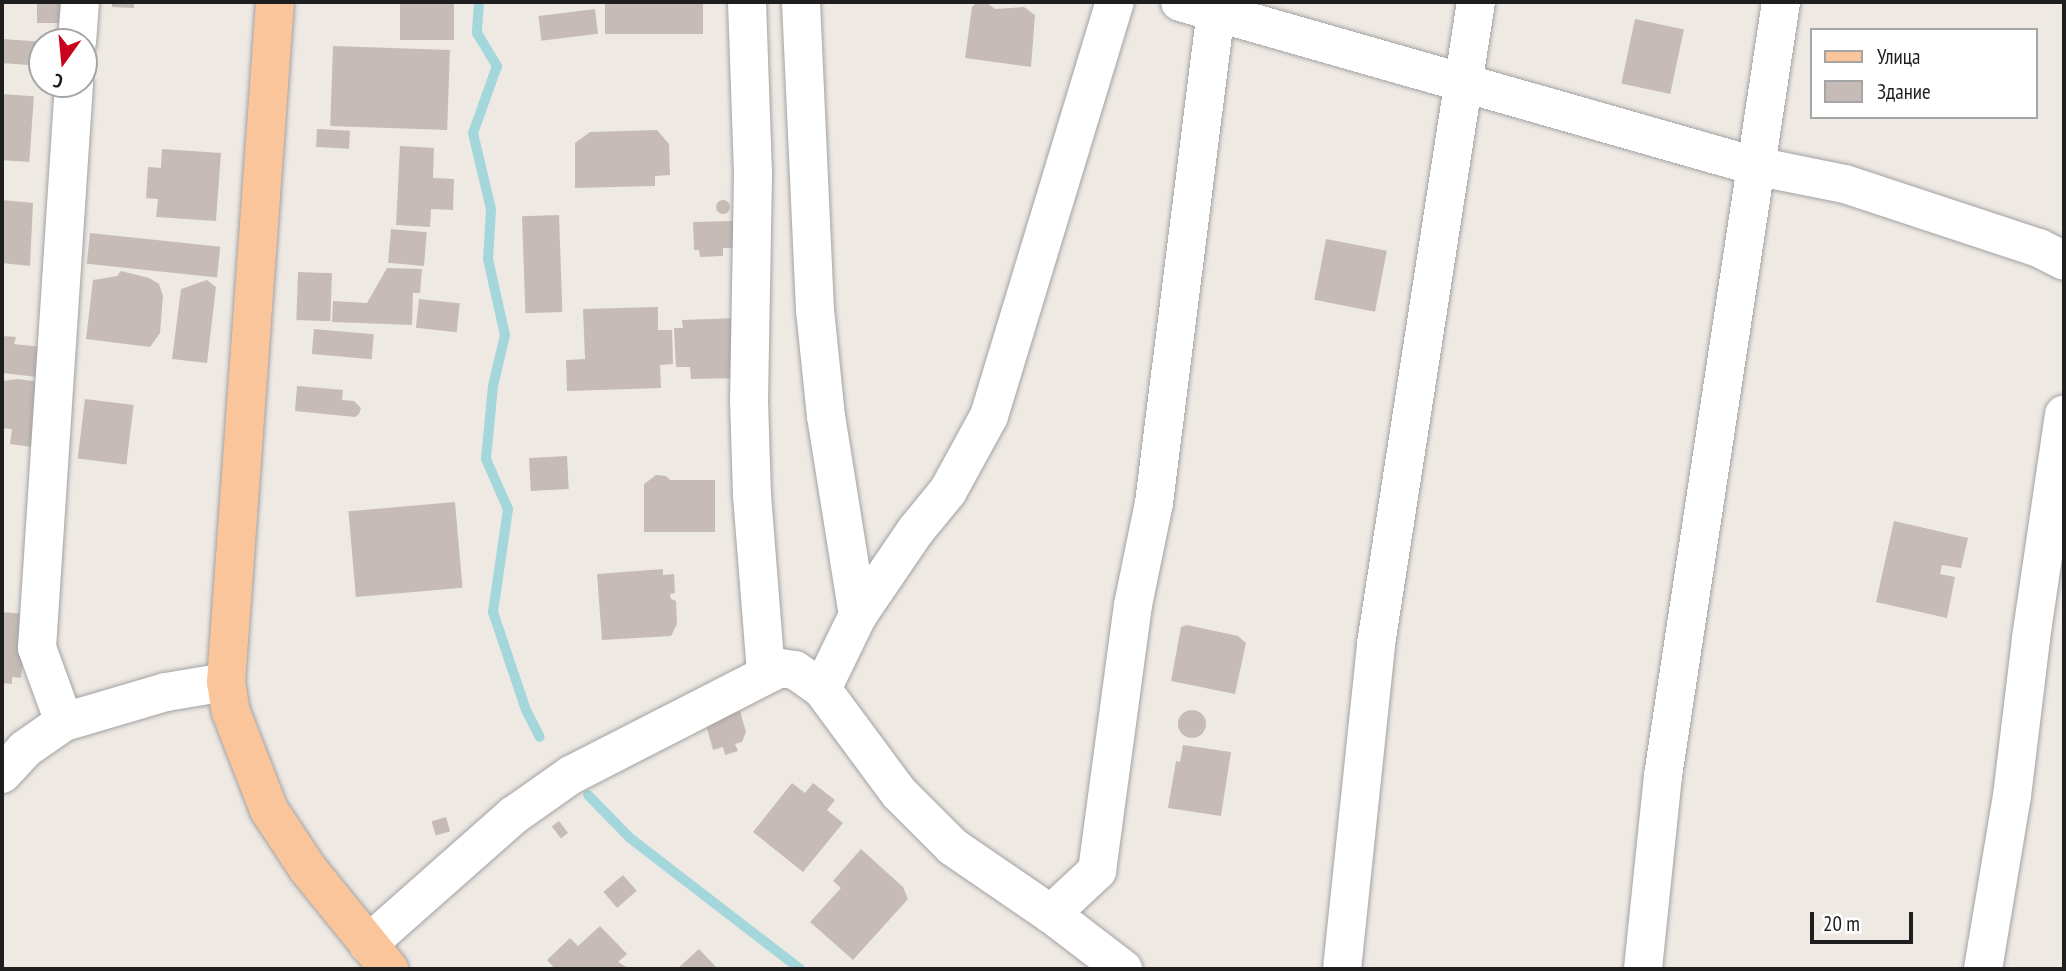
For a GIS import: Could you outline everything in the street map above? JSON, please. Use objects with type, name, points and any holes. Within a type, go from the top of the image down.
[{"type":"main road","points":[[275,2],[226,682],[231,712],[269,810],[308,869],[379,957]]},
{"type":"street","points":[[78,28],[80,2]]},
{"type":"street","points":[[747,2],[753,174],[749,414],[766,673]]},
{"type":"street","points":[[801,2],[815,310],[826,416],[858,615]]},
{"type":"street","points":[[822,689],[858,615],[916,530],[948,491],[989,416],[1115,2]]},
{"type":"street","points":[[1342,969],[1376,644],[1476,2]]},
{"type":"street","points":[[1643,969],[1663,776],[1781,2]]},
{"type":"street","points":[[1051,914],[1097,871],[1133,605],[1154,503],[1204,6],[1461,85],[1755,166],[1844,184],[2039,248],[2064,261]]},
{"type":"street","points":[[64,722],[37,648],[73,98]]},
{"type":"street","points":[[1983,969],[2012,796],[2031,638],[2064,414]]},
{"type":"street","points":[[379,957],[514,815],[571,775],[653,736],[766,673],[780,668],[795,670],[822,689],[899,793],[953,847],[1051,914],[1123,969]]},
{"type":"street","points":[[2,774],[25,749],[64,722],[166,692],[226,682]]},
{"type":"building","points":[[37,2],[66,2],[66,23],[37,23]]},
{"type":"building","points":[[112,2],[134,2],[134,8],[112,7]]},
{"type":"building","points":[[400,2],[454,2],[454,40],[400,40]]},
{"type":"building","points":[[605,2],[703,2],[703,34],[605,34]]},
{"type":"building","points":[[977,2],[986,2],[995,9],[1024,7],[1035,15],[1031,67],[965,58],[972,7]]},
{"type":"building","points":[[595,9],[598,34],[541,41],[538,16]]},
{"type":"building","points":[[1635,19],[1684,29],[1670,94],[1621,84]]},
{"type":"building","points":[[2,39],[28,41],[28,65],[2,63]]},
{"type":"building","points":[[333,46],[450,50],[447,130],[330,126]]},
{"type":"building","points":[[2,94],[34,98],[29,162],[2,160]]},
{"type":"building","points":[[317,129],[350,131],[349,149],[316,147]]},
{"type":"building","points":[[657,130],[669,144],[670,175],[655,176],[655,186],[575,188],[575,143],[590,132]]},
{"type":"building","points":[[400,146],[434,148],[433,178],[454,179],[453,210],[431,209],[430,227],[396,225]]},
{"type":"building","points":[[162,149],[221,153],[216,221],[156,217],[158,199],[146,198],[148,167],[161,168]]},
{"type":"building","points":[[2,200],[33,203],[30,266],[2,263]]},
{"type":"building","points":[[723,200],[728,202],[728,212],[723,214],[718,212],[716,207],[718,202]]},
{"type":"building","points":[[559,215],[562,312],[525,313],[522,216]]},
{"type":"building","points":[[733,221],[734,248],[723,248],[723,256],[700,257],[699,250],[694,250],[693,222]]},
{"type":"building","points":[[391,229],[427,232],[424,266],[388,263]]},
{"type":"building","points":[[90,233],[220,247],[217,278],[87,264]]},
{"type":"building","points":[[1326,239],[1387,251],[1375,312],[1314,300]]},
{"type":"building","points":[[387,268],[422,269],[420,293],[413,293],[412,325],[332,322],[333,301],[367,303]]},
{"type":"building","points":[[121,271],[149,278],[159,284],[163,296],[160,333],[150,347],[86,339],[93,280],[117,276]]},
{"type":"building","points":[[298,272],[332,273],[330,321],[296,320]]},
{"type":"building","points":[[207,280],[216,287],[207,363],[172,359],[181,289]]},
{"type":"building","points":[[419,299],[460,303],[457,332],[416,328]]},
{"type":"building","points":[[658,307],[658,330],[672,330],[673,364],[660,365],[661,388],[567,391],[566,360],[585,359],[583,309]]},
{"type":"building","points":[[739,318],[741,378],[691,379],[690,367],[676,367],[674,328],[683,328],[682,320]]},
{"type":"building","points":[[314,329],[374,334],[372,359],[312,354]]},
{"type":"building","points":[[2,336],[16,337],[14,344],[41,347],[38,377],[2,373]]},
{"type":"building","points":[[18,379],[40,382],[32,447],[10,444],[12,429],[2,428],[2,381]]},
{"type":"building","points":[[297,386],[343,390],[342,400],[354,401],[361,408],[359,414],[355,417],[295,411]]},
{"type":"building","points":[[85,399],[134,405],[126,465],[78,459]]},
{"type":"building","points":[[567,456],[569,489],[531,491],[529,458]]},
{"type":"building","points":[[656,475],[666,476],[670,480],[715,480],[715,532],[644,532],[644,484]]},
{"type":"building","points":[[455,502],[462,588],[356,597],[348,511]]},
{"type":"building","points":[[1894,521],[1968,538],[1961,568],[1942,565],[1940,574],[1955,577],[1947,618],[1876,602]]},
{"type":"building","points":[[663,569],[663,575],[674,574],[675,593],[670,594],[671,599],[676,601],[677,624],[671,636],[602,640],[597,574]]},
{"type":"building","points":[[2,612],[24,614],[27,622],[21,678],[12,677],[12,684],[2,683]]},
{"type":"building","points":[[1187,625],[1238,636],[1246,643],[1235,694],[1171,681],[1181,627]]},
{"type":"building","points":[[1192,710],[1202,714],[1206,724],[1202,734],[1192,738],[1182,734],[1178,724],[1182,714]]},
{"type":"building","points":[[740,711],[746,732],[742,742],[735,744],[738,751],[725,755],[723,747],[713,750],[705,721]]},
{"type":"building","points":[[1183,745],[1231,752],[1221,816],[1168,808],[1176,761],[1180,762]]},
{"type":"building","points":[[792,783],[805,793],[813,783],[835,800],[827,810],[843,823],[803,872],[753,832]]},
{"type":"building","points":[[446,817],[450,831],[436,836],[432,821]]},
{"type":"building","points":[[559,821],[568,833],[561,838],[552,826]]},
{"type":"building","points":[[861,849],[903,887],[908,899],[853,960],[810,922],[841,888],[833,881]]},
{"type":"building","points":[[623,875],[637,891],[617,908],[603,892]]},
{"type":"building","points":[[600,926],[627,954],[618,962],[630,969],[555,969],[547,960],[570,938],[578,946]]},
{"type":"building","points":[[699,949],[718,969],[677,969]]},
{"type":"waterway","points":[[479,2],[477,33],[497,66],[473,133],[491,209],[488,259],[505,335],[493,386],[486,459],[508,509],[493,612],[526,710],[540,737]]},
{"type":"waterway","points":[[588,795],[630,838],[800,969]]}]
